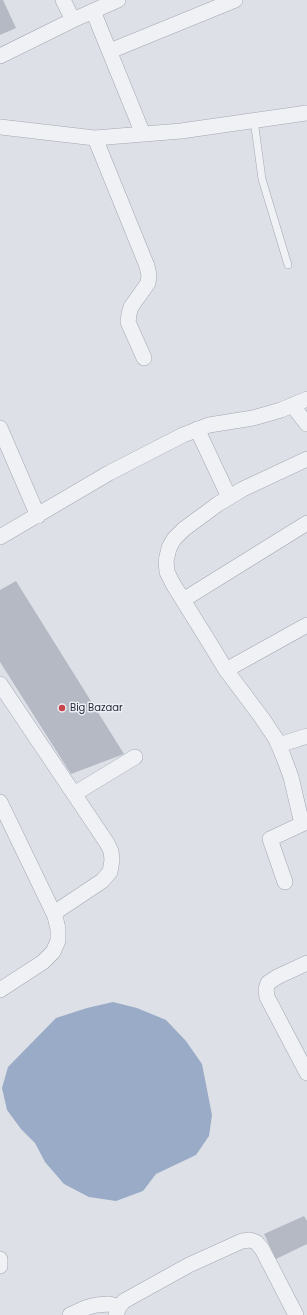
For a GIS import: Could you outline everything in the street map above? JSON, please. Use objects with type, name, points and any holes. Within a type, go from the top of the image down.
[{"type":"street","points":[[63,0],[73,20]]},
{"type":"street","points":[[0,56],[73,20],[118,0]]},
{"type":"street","points":[[110,51],[235,0]]},
{"type":"street","points":[[93,11],[143,134]]},
{"type":"street","points":[[0,127],[96,138],[181,131],[307,113]]},
{"type":"street","points":[[96,138],[147,266],[148,283],[131,308],[128,322],[144,358]]},
{"type":"street","points":[[0,537],[109,473],[183,435],[209,425],[253,418],[307,399]]},
{"type":"street","points":[[292,405],[307,424]]},
{"type":"street","points":[[0,428],[38,516]]},
{"type":"street","points":[[197,429],[229,498]]},
{"type":"street","points":[[285,882],[270,839],[302,824],[291,777],[279,745],[262,718],[226,670],[183,600],[167,572],[166,560],[169,548],[174,539],[184,529],[218,504],[307,459]]},
{"type":"street","points":[[183,600],[307,523]]},
{"type":"street","points":[[226,670],[307,625]]},
{"type":"street","points":[[0,684],[111,851],[112,860],[110,872],[102,881],[54,913]]},
{"type":"street","points":[[279,745],[307,736]]},
{"type":"street","points":[[74,794],[136,757]]},
{"type":"street","points":[[0,802],[54,913],[58,929],[58,941],[54,952],[43,962],[0,990]]},
{"type":"street","points":[[307,963],[277,977],[268,984],[266,989],[267,997],[307,1073]]},
{"type":"street","points":[[70,1315],[96,1305],[109,1304],[118,1311],[124,1301],[190,1265],[242,1241],[250,1240],[256,1242],[262,1249],[296,1315]]},
{"type":"street","points":[[0,1260],[0,1266]]},
{"type":"lane","points":[[254,120],[262,180],[288,265]]},
{"type":"water","points":[[113,1002],[137,1008],[166,1020],[186,1041],[202,1064],[212,1115],[209,1136],[196,1155],[156,1174],[143,1191],[116,1201],[89,1197],[64,1184],[45,1162],[35,1143],[21,1129],[7,1110],[2,1088],[8,1067],[56,1018],[87,1008]]},
{"type":"building","points":[[0,0],[3,0],[16,28],[0,35]]},
{"type":"building","name":"Big Bazaar","points":[[16,581],[124,754],[71,774],[0,662],[0,590]]},
{"type":"building","points":[[304,1216],[307,1221],[307,1244],[276,1259],[264,1234]]},
{"type":"place","name":"Big Bazaar","points":[[62,708]]}]
